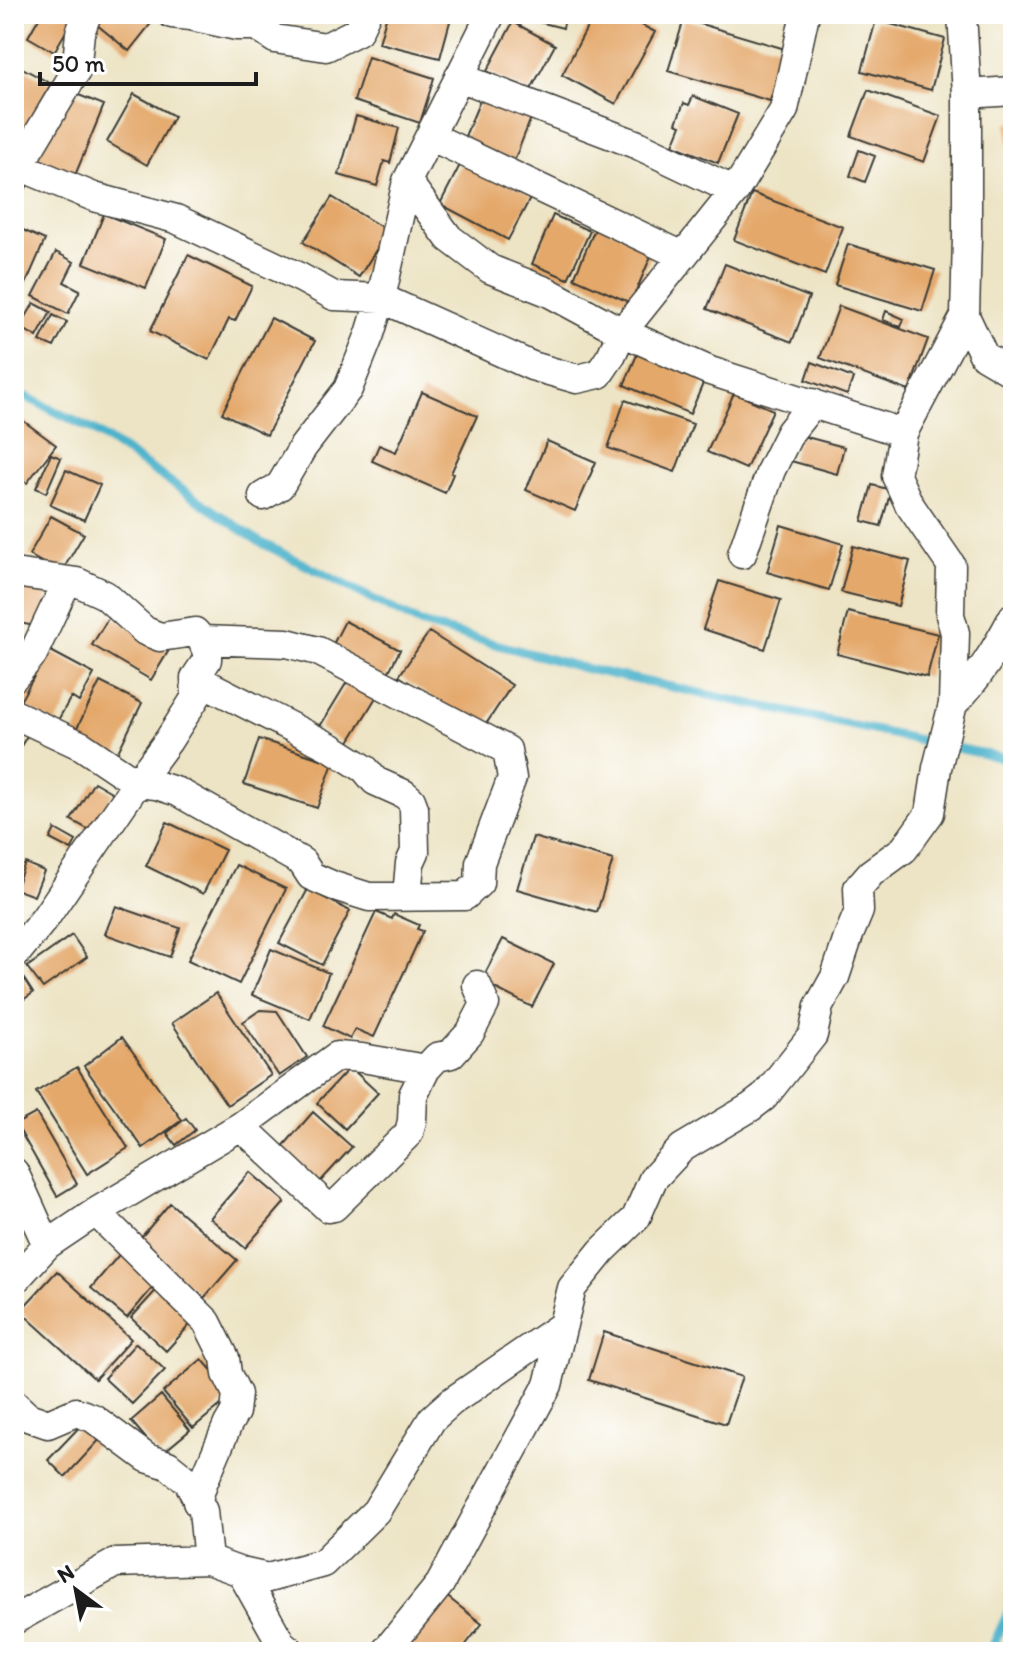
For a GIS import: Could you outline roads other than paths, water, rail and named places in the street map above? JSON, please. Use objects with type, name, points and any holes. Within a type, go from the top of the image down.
[{"type":"street","points":[[87,14],[80,33],[76,71],[16,165],[94,197],[176,219],[334,296],[381,298],[532,366],[577,379],[599,374],[622,332],[735,191],[784,110],[805,14]]},
{"type":"street","points":[[172,14],[237,26],[256,26],[275,39],[326,47],[358,31],[366,14]]},
{"type":"street","points":[[263,496],[280,486],[303,447],[348,389],[381,298],[407,181],[491,14]]},
{"type":"street","points":[[385,1652],[440,1584],[548,1385],[572,1288],[602,1251],[636,1218],[653,1179],[682,1148],[764,1097],[813,1035],[819,1006],[835,977],[859,911],[858,888],[871,873],[904,849],[930,813],[937,768],[953,704],[955,633],[950,615],[951,565],[909,504],[896,476],[903,433],[965,316],[967,94],[962,14]]},
{"type":"street","points":[[459,77],[638,145],[735,191]]},
{"type":"street","points":[[967,94],[1013,91]]},
{"type":"street","points":[[430,136],[683,256]]},
{"type":"street","points":[[407,181],[449,238],[490,269],[548,292],[622,332],[710,371],[903,433]]},
{"type":"street","points":[[965,316],[984,356],[1013,373]]},
{"type":"street","points":[[742,554],[771,470],[790,432],[813,403]]},
{"type":"street","points":[[14,573],[77,582],[105,595],[145,631],[160,637],[195,632],[207,652],[207,660],[195,678],[196,697],[52,908],[14,956]]},
{"type":"street","points":[[14,677],[33,654],[67,581]]},
{"type":"street","points":[[953,704],[963,694],[1013,617]]},
{"type":"street","points":[[14,714],[82,746],[137,783],[178,792],[302,862],[311,876],[334,886],[369,897],[465,896],[479,883],[480,863],[512,778],[507,750],[318,651],[287,643],[202,640]]},
{"type":"street","points":[[195,678],[332,748],[365,769],[375,781],[411,800],[415,852],[410,863],[407,896]]},
{"type":"street","points":[[241,1126],[328,1208],[334,1207],[409,1133],[413,1095],[426,1069],[437,1057],[451,1054],[470,1033],[485,1004],[477,985]]},
{"type":"street","points":[[14,1281],[47,1245],[96,1212],[241,1126],[337,1056],[426,1069]]},
{"type":"street","points":[[14,1172],[47,1245]]},
{"type":"street","points":[[96,1212],[207,1322],[225,1358],[227,1374],[237,1394],[235,1412],[215,1453],[197,1502]]},
{"type":"street","points":[[14,1620],[115,1563],[208,1560],[268,1578],[323,1563],[376,1511],[432,1419],[451,1402],[563,1325]]},
{"type":"street","points":[[14,1404],[28,1417],[48,1424],[76,1412],[93,1418],[147,1458],[168,1465],[188,1481],[203,1511],[208,1560]]},
{"type":"street","points":[[241,1572],[281,1643],[291,1652]]},
{"type":"waterway","points":[[14,391],[93,430],[260,542],[422,624],[587,669],[1013,760]]},
{"type":"waterway","points":[[990,1652],[1013,1602]]}]
